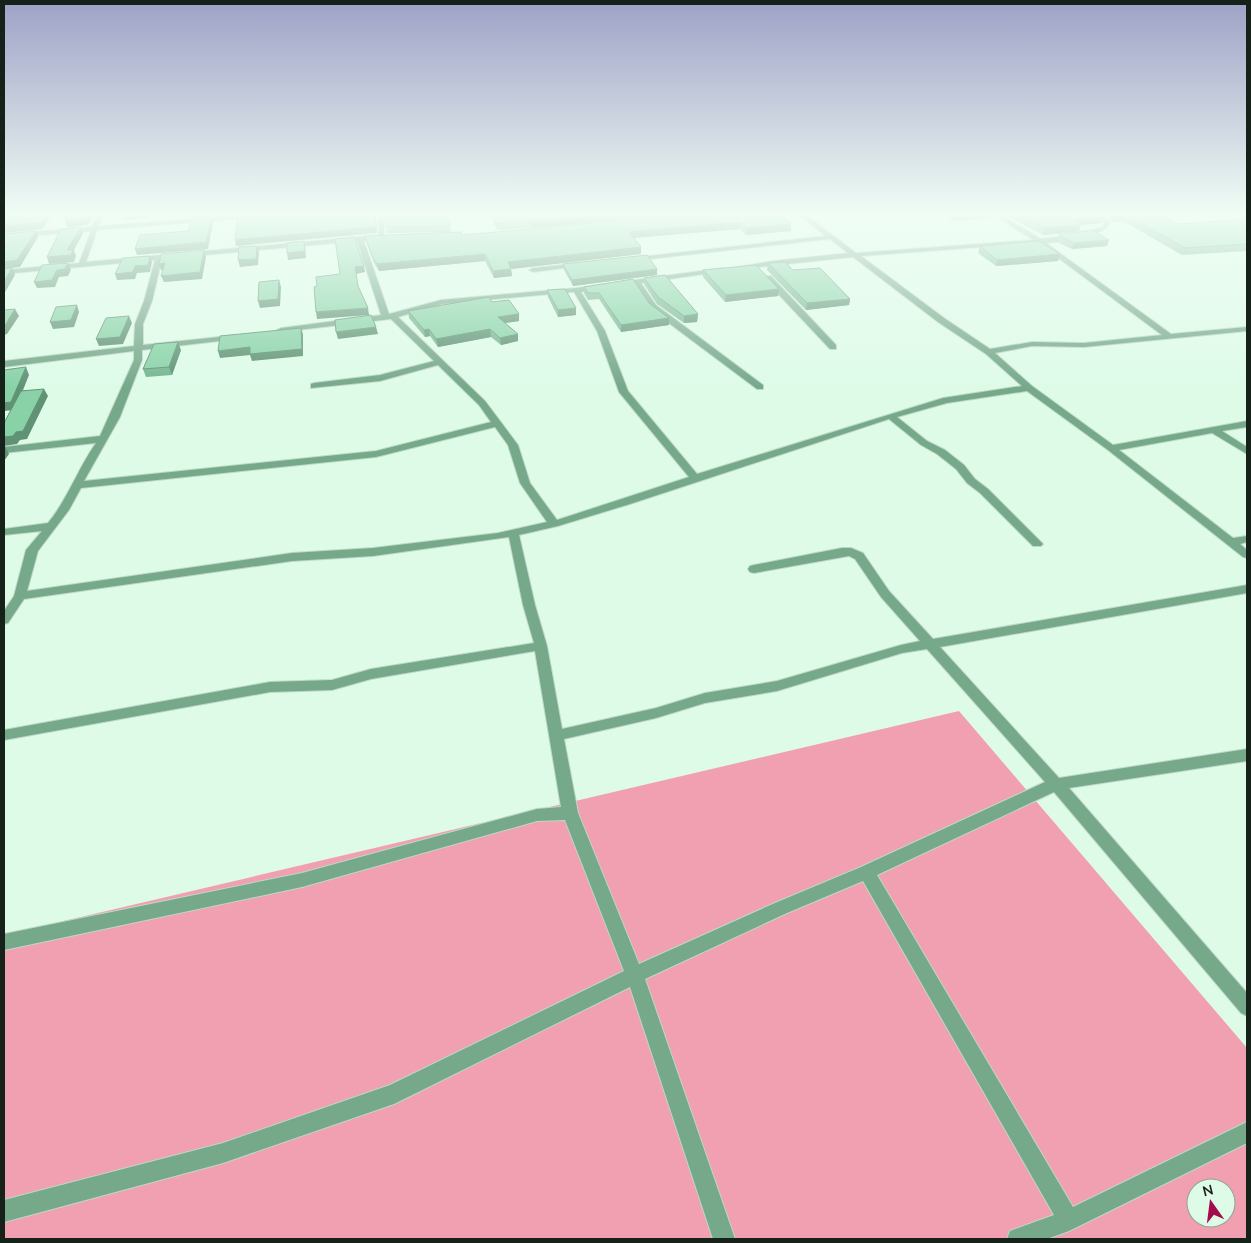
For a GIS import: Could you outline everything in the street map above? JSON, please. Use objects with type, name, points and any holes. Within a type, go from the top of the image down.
[{"type":"street","points":[[4,620],[20,596],[32,550],[64,510],[91,457],[104,439],[115,417],[138,360],[139,324],[148,301],[155,272]]},
{"type":"street","points":[[372,272],[389,316],[482,403],[513,445],[525,483],[554,524]]},
{"type":"street","points":[[268,332],[389,316],[441,302],[576,290],[703,272]]},
{"type":"street","points":[[763,272],[833,347]]},
{"type":"street","points":[[876,272],[941,320],[989,352],[1029,388],[1111,448],[1247,554]]},
{"type":"street","points":[[1082,272],[1170,337]]},
{"type":"street","points":[[636,281],[653,307],[760,387]]},
{"type":"street","points":[[576,290],[601,331],[624,392],[695,478]]},
{"type":"street","points":[[989,352],[1032,344],[1084,345],[1247,329]]},
{"type":"street","points":[[4,364],[250,335]]},
{"type":"street","points":[[314,386],[380,378],[440,362]]},
{"type":"street","points":[[20,596],[292,557],[373,552],[498,536],[554,524],[946,400],[1029,388]]},
{"type":"street","points":[[892,417],[924,443],[942,452],[960,467],[971,481],[984,491],[1037,544]]},
{"type":"street","points":[[78,485],[376,454],[496,424]]},
{"type":"street","points":[[1111,448],[1247,424]]},
{"type":"street","points":[[1214,430],[1247,452]]},
{"type":"street","points":[[4,450],[104,439]]},
{"type":"street","points":[[4,532],[52,526]]},
{"type":"street","points":[[513,532],[529,605],[541,646],[558,735],[570,813],[635,974],[724,1239]]},
{"type":"street","points":[[1232,542],[1247,539]]},
{"type":"street","points":[[754,569],[851,552],[859,556],[885,594],[1056,784],[1247,1007]]},
{"type":"street","points":[[558,735],[656,713],[705,698],[777,686],[901,649],[1247,589]]},
{"type":"street","points":[[4,735],[270,687],[332,685],[371,674],[541,646]]},
{"type":"street","points":[[4,1212],[57,1196],[223,1153],[394,1094],[635,974],[781,908],[868,872],[1056,784],[1247,755]]},
{"type":"street","points":[[4,942],[302,880],[537,815],[570,813]]},
{"type":"street","points":[[868,872],[1069,1220]]},
{"type":"street","points":[[1018,1239],[1069,1220],[1247,1132]]},
{"type":"shaded area","points":[[959,711],[1247,1048],[1247,1239],[4,1239],[4,935]]},
{"type":"building","points":[[4,272],[10,272],[4,282]]},
{"type":"building","points":[[39,272],[56,272],[52,280],[34,282]]},
{"type":"building","points":[[116,272],[133,272],[115,274]]},
{"type":"building","points":[[162,272],[200,272],[161,276]]},
{"type":"building","points":[[340,272],[356,272],[358,286],[368,308],[316,312],[314,287],[317,286],[316,277],[340,274]]},
{"type":"building","points":[[568,272],[634,272],[572,280]]},
{"type":"building","points":[[705,272],[763,272],[779,289],[726,295]]},
{"type":"building","points":[[777,272],[824,272],[850,299],[807,303]]},
{"type":"building","points":[[665,275],[698,314],[684,316],[658,297],[644,278]]},
{"type":"building","points":[[633,279],[649,303],[669,318],[621,325],[599,293],[588,293],[584,287]]},
{"type":"building","points":[[279,280],[278,299],[258,301],[259,282]]},
{"type":"building","points":[[565,289],[576,308],[558,310],[547,290]]},
{"type":"building","points":[[489,297],[492,302],[509,300],[519,314],[498,317],[518,334],[500,338],[490,329],[436,339],[429,329],[424,330],[408,311]]},
{"type":"building","points":[[77,305],[71,320],[50,322],[56,307]]},
{"type":"building","points":[[15,309],[4,327],[4,310]]},
{"type":"building","points":[[371,315],[376,327],[336,332],[335,320]]},
{"type":"building","points":[[129,316],[120,337],[96,339],[106,318]]},
{"type":"building","points":[[301,328],[302,349],[250,354],[250,347],[218,351],[220,336]]},
{"type":"building","points":[[178,342],[169,367],[143,369],[154,344]]},
{"type":"building","points":[[26,367],[11,402],[4,403],[4,370]]},
{"type":"building","points":[[44,389],[23,431],[16,432],[13,436],[4,437],[4,423],[21,391]]}]
